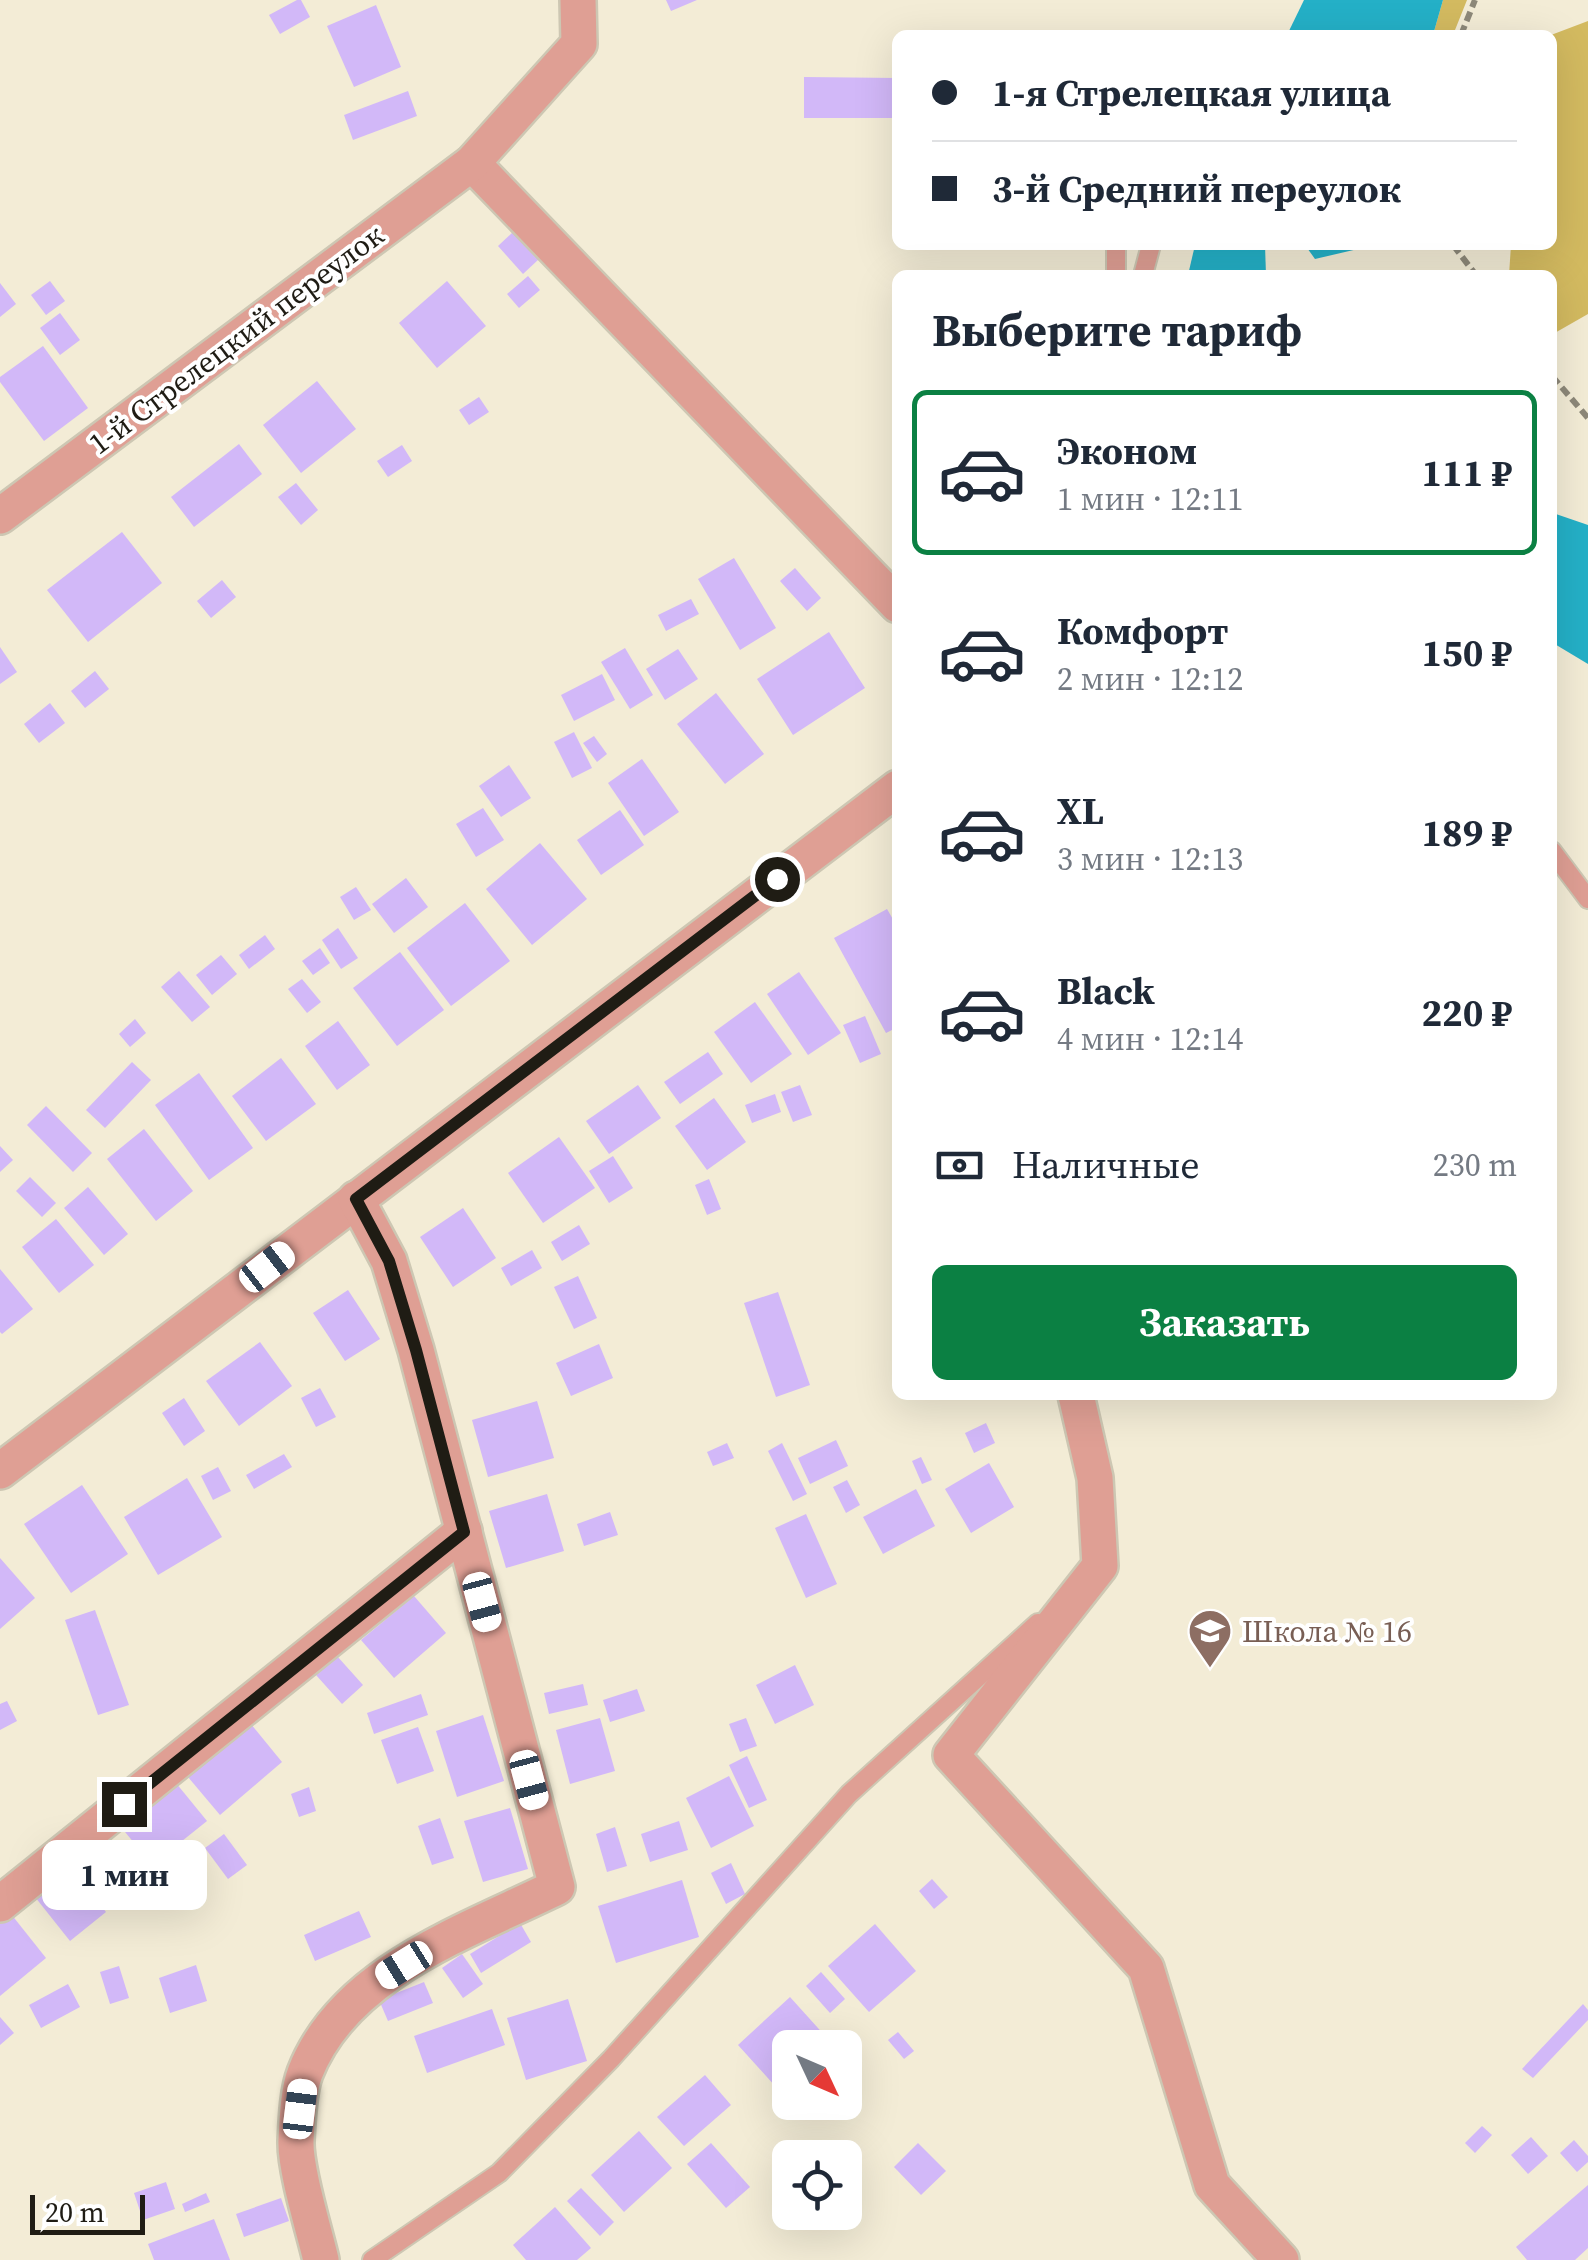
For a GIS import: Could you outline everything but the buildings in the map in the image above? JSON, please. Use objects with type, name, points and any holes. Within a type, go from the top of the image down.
[{"type":"street","name":"1-й Стрелецкий переулок","points":[[5,503],[472,163],[578,44],[578,0]]},
{"type":"street","points":[[472,163],[892,599]]},
{"type":"street","points":[[0,1471],[892,793]]},
{"type":"street","points":[[321,2260],[296,2144],[304,2074],[332,2025],[376,1982],[432,1948],[557,1887],[416,1350],[389,1261],[356,1199]]},
{"type":"street","points":[[1077,1400],[1096,1478],[1100,1566],[951,1755],[1146,1968],[1212,2185],[1282,2260]]},
{"type":"street","points":[[0,1904],[464,1532]]},
{"type":"lane","points":[[1557,858],[1588,900]]},
{"type":"lane","points":[[372,2260],[499,2174],[612,2059],[849,1794],[1100,1566]]},
{"type":"path","points":[[1463,30],[1474,0]]},
{"type":"path","points":[[1457,250],[1472,270]]},
{"type":"path","points":[[1557,382],[1588,418]]},
{"type":"shaded area","points":[[1443,0],[1467,0],[1455,30],[1434,30]]},
{"type":"shaded area","points":[[1588,21],[1588,314],[1557,332],[1557,270],[1509,270],[1511,250],[1557,250],[1557,33]]},
{"type":"water","points":[[1304,0],[1443,0],[1434,30],[1289,30]]},
{"type":"water","points":[[1194,250],[1265,250],[1266,270],[1189,270]]},
{"type":"water","points":[[1309,250],[1354,250],[1315,259]]},
{"type":"water","points":[[1557,514],[1588,525],[1588,664],[1557,645]]},
{"type":"place","name":"Школа № 16","points":[[1210,1669]]},
{"type":"route","points":[[124,1804],[464,1532],[389,1261],[356,1199],[777,879]]}]
